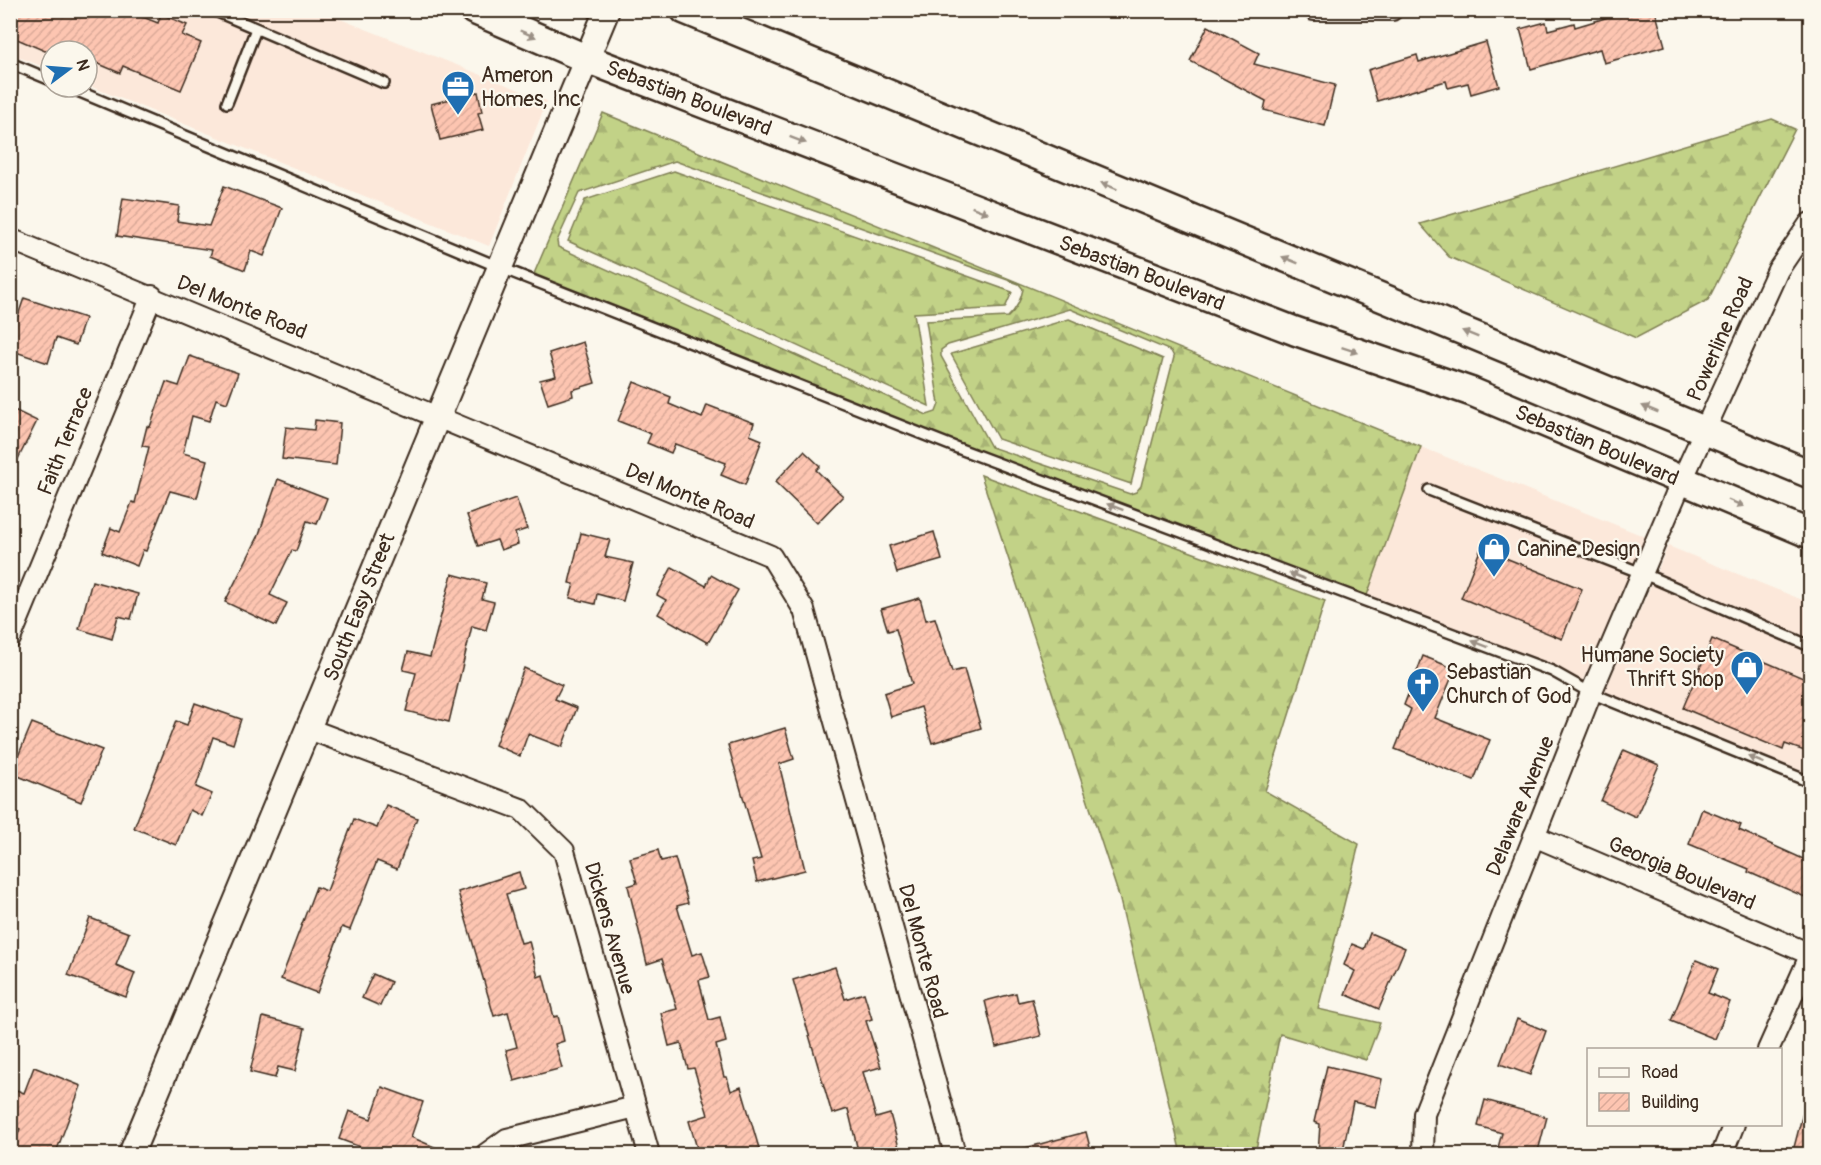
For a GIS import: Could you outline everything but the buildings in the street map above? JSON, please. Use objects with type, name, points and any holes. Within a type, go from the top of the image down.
[{"type":"main road","name":"Sebastian Boulevard","points":[[474,10],[587,59],[1295,332],[1472,392],[1810,534]]},
{"type":"main road","points":[[685,10],[1810,474]]},
{"type":"street","name":"South Easy Street","points":[[131,1155],[607,10]]},
{"type":"street","points":[[1314,10],[1392,10]]},
{"type":"street","name":"Powerline Road","points":[[1682,480],[1778,270],[1810,224]]},
{"type":"street","name":"Del Monte Road","points":[[10,238],[771,556],[804,610],[955,1155]]},
{"type":"street","name":"Faith Terrace","points":[[10,639],[152,296]]},
{"type":"street","name":"Delaware Avenue","points":[[1423,1155],[1424,1114],[1591,693],[1644,574],[1682,480]]},
{"type":"street","name":"Dickens Avenue","points":[[309,729],[521,809],[564,851],[649,1155]]},
{"type":"street","name":"Georgia Boulevard","points":[[1534,836],[1810,955]]},
{"type":"street","points":[[1769,1048],[1810,955]]},
{"type":"street","points":[[486,1155],[507,1139],[635,1107]]},
{"type":"street","points":[[1722,1155],[1734,1126]]},
{"type":"lane","points":[[213,10],[230,14],[256,29],[384,83]]},
{"type":"lane","points":[[227,102],[256,29]]},
{"type":"lane","points":[[10,63],[39,75]]},
{"type":"lane","points":[[97,99],[499,267],[960,449],[1552,671],[1591,693],[1810,782]]},
{"type":"lane","points":[[1429,490],[1644,574],[1810,646]]},
{"type":"shaded area","points":[[10,11],[320,11],[547,101],[489,246],[99,90],[99,39],[39,39],[39,65],[11,54]]},
{"type":"shaded area","points":[[1421,447],[1646,537],[1581,685],[1366,598]]},
{"type":"shaded area","points":[[1668,546],[1810,603],[1810,777],[1604,693]]},
{"type":"green space","points":[[603,113],[1421,447],[1366,598],[1325,590],[1000,471],[998,465],[533,276]],"holes":[[[675,161],[1019,284],[1023,289],[1019,301],[1008,317],[926,321],[939,404],[936,412],[927,415],[558,247],[557,241],[579,193]],[[1070,309],[1171,351],[1174,357],[1141,486],[1136,492],[1130,494],[991,447],[941,356],[941,350],[948,345]]]},
{"type":"green space","points":[[1772,119],[1795,129],[1708,300],[1636,338],[1449,257],[1420,224]]},
{"type":"green space","points":[[674,171],[1012,292],[1005,308],[914,313],[929,406],[568,241],[585,200]]},
{"type":"green space","points":[[1069,319],[1163,359],[1131,484],[998,439],[951,354]]},
{"type":"green space","points":[[981,475],[1325,601],[1265,791],[1359,844],[1318,1009],[1380,1023],[1366,1060],[1280,1034],[1255,1154],[1181,1154],[1119,896]]},
{"type":"place","name":"Ameron Homes, Inc","points":[[458,116]]},
{"type":"place","name":"Canine Design","points":[[1494,578]]},
{"type":"place","name":"Humane Society Thrift Shop","points":[[1747,696]]},
{"type":"place","name":"Sebastian Church of God","points":[[1423,713]]}]
